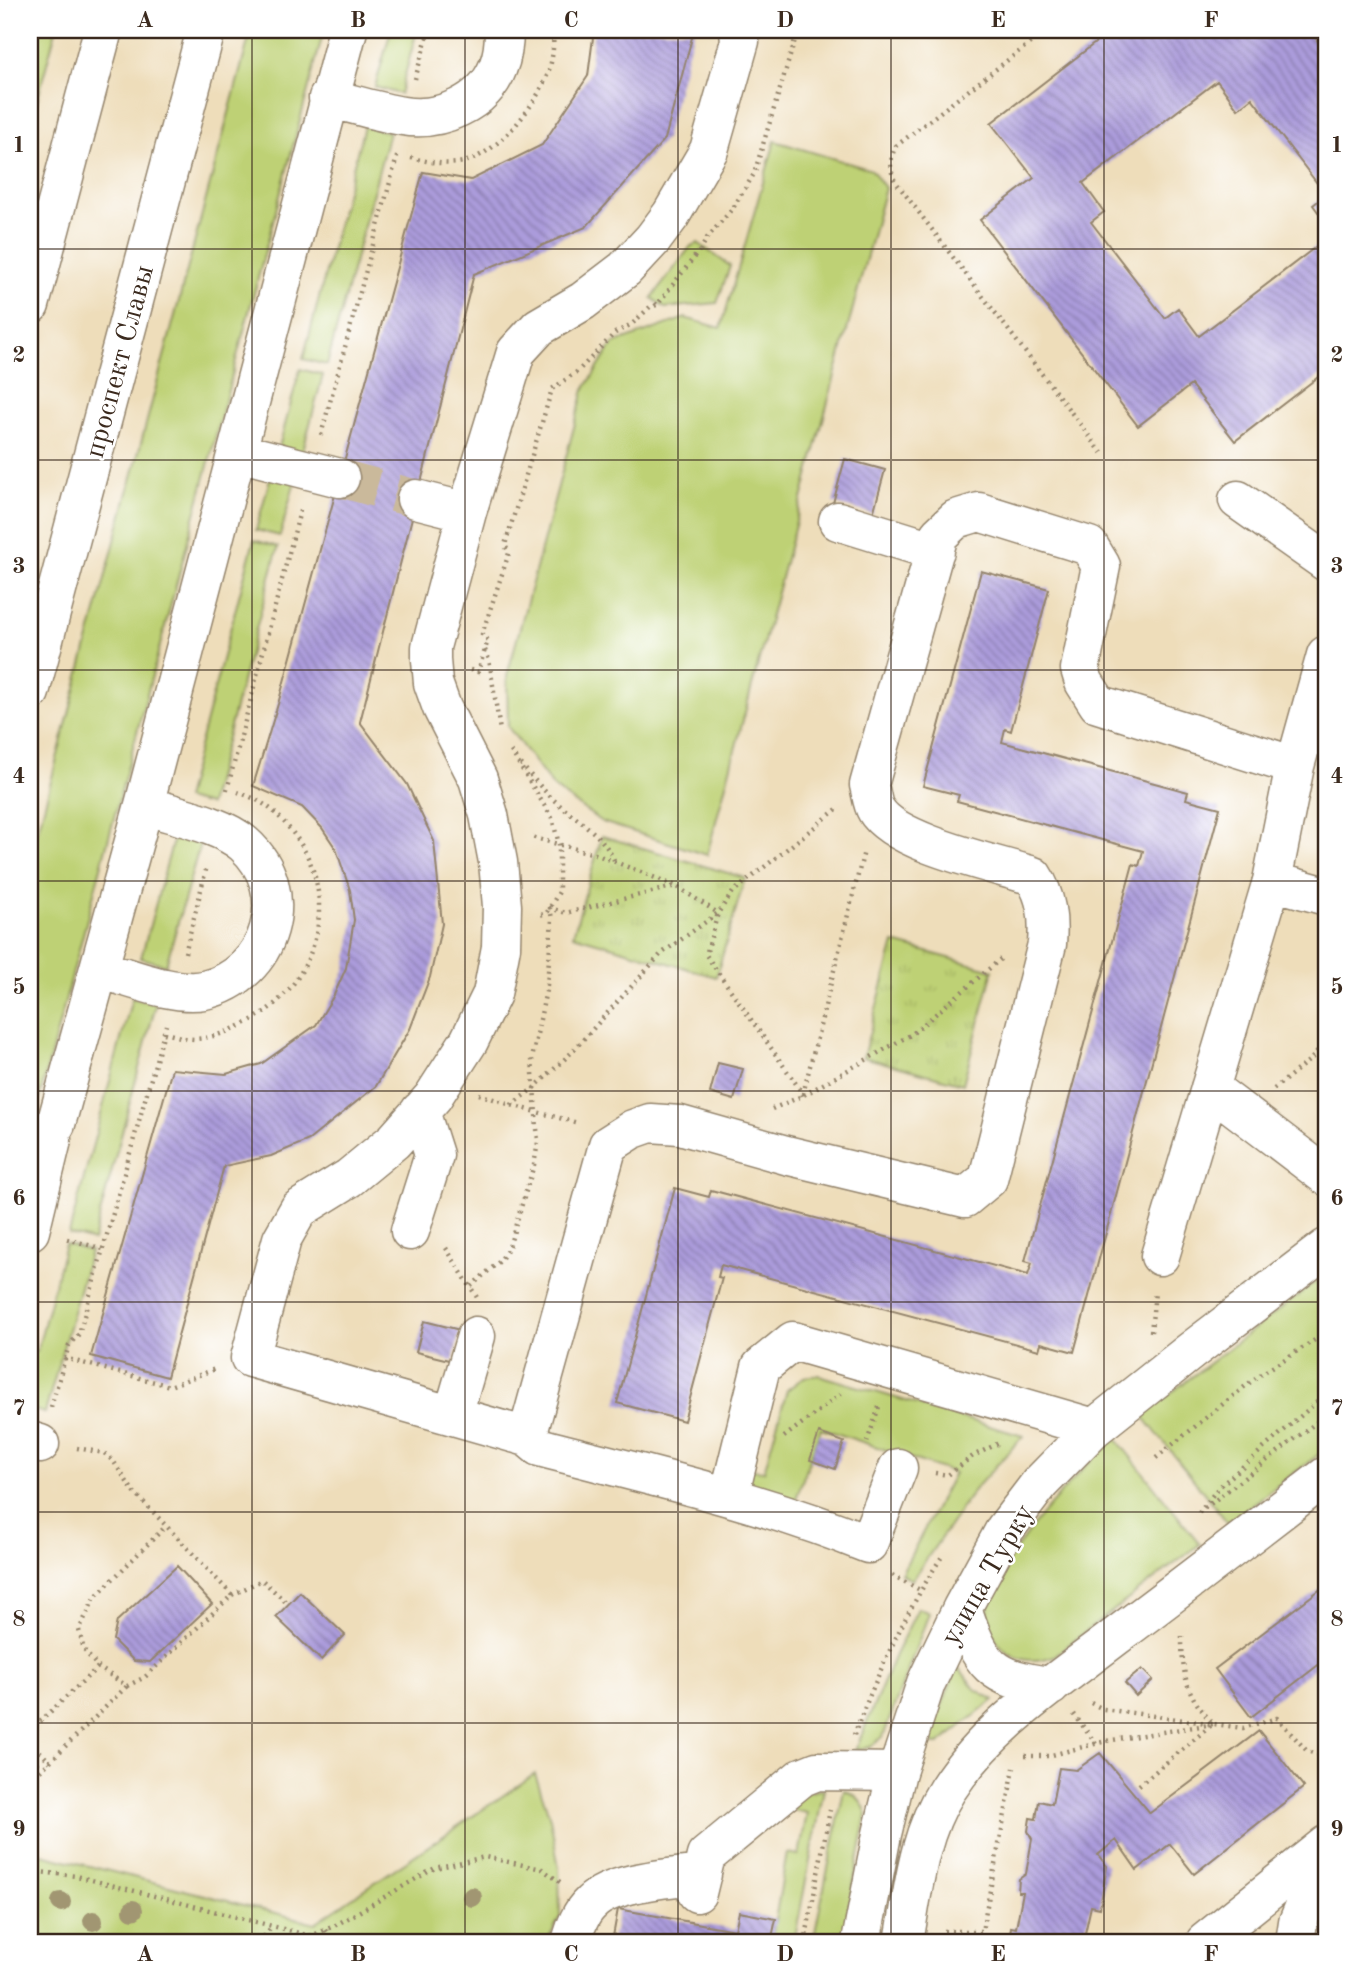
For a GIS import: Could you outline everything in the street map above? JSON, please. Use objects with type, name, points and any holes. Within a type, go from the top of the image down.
[{"type":"street","points":[[30,305],[103,30]]},
{"type":"street","name":"проспект Славы","points":[[30,692],[206,30]]},
{"type":"street","points":[[30,1231],[56,1124],[144,806],[348,30]]},
{"type":"street","points":[[328,98],[404,117],[429,118],[460,109],[482,91],[498,70],[504,30]]},
{"type":"street","points":[[739,30],[740,41],[709,150],[671,215],[625,269],[583,301],[539,327],[516,352],[467,512],[431,647],[433,683],[442,708],[478,779],[498,862],[501,947],[492,994],[469,1041],[443,1081],[394,1140],[349,1178],[299,1209],[282,1239],[250,1358],[527,1437],[539,1447],[729,1497],[828,1528],[868,1544],[898,1468]]},
{"type":"street","points":[[238,452],[325,475]]},
{"type":"street","points":[[416,499],[467,512]]},
{"type":"street","points":[[1238,500],[1326,562]]},
{"type":"street","points":[[527,1437],[608,1145],[633,1129],[650,1123],[680,1125],[965,1198],[988,1179],[1047,944],[1049,920],[1042,889],[1033,876],[914,838],[892,828],[872,797],[939,535],[956,519],[979,512],[1089,546],[1101,566],[1080,669],[1090,694],[1098,704],[1295,766]]},
{"type":"street","points":[[838,521],[935,551]]},
{"type":"street","points":[[1158,1268],[1272,881],[1295,766],[1326,655]]},
{"type":"street","points":[[99,969],[175,990],[203,990],[228,981],[250,964],[265,942],[273,915],[271,888],[261,863],[243,843],[217,829],[144,806]]},
{"type":"street","points":[[1272,881],[1326,896]]},
{"type":"street","points":[[1210,1088],[1326,1177]]},
{"type":"street","points":[[414,1217],[434,1155],[420,1111]]},
{"type":"street","points":[[30,1166],[56,1124]]},
{"type":"street","name":"улица Турку","points":[[861,1942],[881,1834],[897,1772],[926,1684],[962,1608],[1005,1529],[1040,1483],[1094,1428],[1326,1248]]},
{"type":"street","points":[[453,1415],[479,1320]]},
{"type":"street","points":[[729,1497],[761,1367],[793,1342],[1094,1428]]},
{"type":"street","points":[[904,1942],[922,1847],[946,1791],[971,1757],[992,1734],[1069,1699],[1326,1476]]},
{"type":"street","points":[[962,1608],[979,1652],[993,1669],[1008,1678],[1069,1699]]},
{"type":"street","points":[[571,1942],[576,1924],[591,1902],[610,1892],[640,1882],[699,1883],[706,1856],[802,1777],[817,1771],[897,1772]]},
{"type":"street","points":[[1205,1942],[1326,1845]]},
{"type":"street","points":[[1294,1942],[1298,1922],[1326,1854]]},
{"type":"path","points":[[232,1595],[133,1491],[114,1462],[104,1453],[78,1447],[42,1445],[69,1345],[79,1334],[217,829],[325,475],[404,117],[429,30]]},
{"type":"path","points":[[699,251],[733,208],[754,174],[798,30]]},
{"type":"path","points":[[1047,30],[896,146],[890,162],[890,172],[1102,453]]},
{"type":"path","points":[[431,660],[478,672],[488,640],[482,634],[509,553],[505,545],[552,389],[578,371],[615,333],[632,324],[650,307],[657,305]]},
{"type":"path","points":[[485,650],[504,741]]},
{"type":"path","points":[[501,922],[546,914],[559,892],[559,844],[552,818],[509,749]]},
{"type":"path","points":[[514,757],[554,800],[596,834],[610,851],[614,861]]},
{"type":"path","points":[[802,1097],[799,1088],[706,954],[718,914],[733,892],[872,797]]},
{"type":"path","points":[[802,1097],[872,797]]},
{"type":"path","points":[[495,848],[531,837],[559,844],[614,861],[676,886],[718,914]]},
{"type":"path","points":[[550,908],[566,913],[676,886]]},
{"type":"path","points":[[471,1286],[500,1261],[509,1247],[534,1165],[538,1142],[532,1059],[547,985],[552,919],[550,908]]},
{"type":"path","points":[[511,1105],[534,1088],[571,1053],[661,954],[718,914]]},
{"type":"path","points":[[714,1135],[802,1097],[912,1034],[1049,920]]},
{"type":"path","points":[[1243,1113],[1305,1065],[1326,1038]]},
{"type":"path","points":[[443,1081],[511,1105],[598,1129],[608,1145]]},
{"type":"path","points":[[414,1217],[434,1224],[447,1250],[471,1286],[479,1320]]},
{"type":"path","points":[[1150,1333],[1158,1268]]},
{"type":"path","points":[[1156,1458],[1258,1376],[1326,1333]]},
{"type":"path","points":[[891,1370],[865,1448],[898,1468],[948,1475],[1002,1442]]},
{"type":"path","points":[[782,1438],[847,1389]]},
{"type":"path","points":[[1326,1394],[1218,1488],[1199,1513],[1326,1415]]},
{"type":"path","points":[[127,1686],[98,1667],[84,1650],[79,1630],[95,1597],[166,1526]]},
{"type":"path","points":[[30,1781],[127,1686],[145,1677],[232,1595],[262,1580],[288,1604]]},
{"type":"path","points":[[1182,1625],[1182,1663],[1186,1682],[1199,1709],[1213,1724]]},
{"type":"path","points":[[30,1731],[98,1667]]},
{"type":"path","points":[[1069,1699],[1103,1709],[1243,1728],[1277,1718],[1307,1751],[1326,1756]]},
{"type":"path","points":[[1069,1699],[1096,1744]]},
{"type":"path","points":[[1017,1754],[1036,1758],[1096,1744],[1213,1724]]},
{"type":"path","points":[[1139,1784],[1213,1724]]},
{"type":"path","points":[[30,1741],[50,1762]]},
{"type":"path","points":[[940,1931],[982,1931],[1014,1768]]},
{"type":"path","points":[[30,1871],[76,1876],[312,1936],[435,1868],[485,1857],[542,1869],[591,1902]]},
{"type":"path","points":[[260,1942],[272,1926]]},
{"type":"path","points":[[326,1930],[334,1942]]},
{"type":"path","points":[[957,1942],[959,1931]]},
{"type":"green space","points":[[30,30],[56,30],[30,127]]},
{"type":"green space","points":[[251,30],[324,30],[37,1107],[30,1124],[30,860]]},
{"type":"green space","points":[[391,30],[417,30],[400,94],[375,87]]},
{"type":"green space","points":[[364,126],[389,132],[327,365],[303,359]]},
{"type":"green space","points":[[775,141],[872,170],[885,188],[707,855],[602,822],[554,788],[508,727],[507,676],[584,390],[613,344],[685,318],[721,328]]},
{"type":"green space","points":[[698,243],[730,266],[717,303],[665,308],[652,298],[691,246]]},
{"type":"green space","points":[[300,369],[323,375],[302,454],[279,447]]},
{"type":"green space","points":[[271,475],[295,481],[280,536],[256,530]]},
{"type":"green space","points":[[254,540],[278,547],[209,805],[185,799]]},
{"type":"green space","points":[[602,836],[745,878],[716,977],[573,935]]},
{"type":"green space","points":[[174,837],[200,844],[166,965],[141,958]]},
{"type":"green space","points":[[894,943],[993,970],[963,1084],[863,1057]]},
{"type":"green space","points":[[132,998],[156,1004],[93,1241],[69,1234]]},
{"type":"green space","points":[[65,1244],[90,1251],[45,1413],[30,1409],[30,1349],[37,1351]]},
{"type":"green space","points":[[1326,1274],[1326,1449],[1228,1523],[1142,1415]]},
{"type":"green space","points":[[819,1375],[1023,1436],[974,1490],[912,1580],[901,1574],[954,1473],[821,1428],[793,1507],[741,1491],[746,1469],[764,1471],[787,1390],[804,1377]]},
{"type":"green space","points":[[1114,1436],[1200,1544],[1054,1656],[1040,1660],[1018,1658],[1006,1651],[992,1631],[988,1615],[992,1594],[1002,1571],[1037,1520]]},
{"type":"green space","points":[[918,1608],[929,1613],[883,1737],[870,1747],[855,1751],[895,1655]]},
{"type":"green space","points":[[956,1669],[960,1669],[975,1689],[994,1700],[939,1744],[934,1744],[930,1736]]},
{"type":"green space","points":[[535,1774],[550,1818],[559,1868],[560,1917],[547,1942],[30,1942],[30,1851],[315,1923]]},
{"type":"green space","points":[[824,1789],[794,1942],[771,1942],[787,1853],[799,1855],[807,1813],[793,1810],[794,1801],[805,1793]]},
{"type":"green space","points":[[844,1790],[859,1800],[867,1815],[842,1942],[813,1942]]},
{"type":"building","points":[[594,30],[694,30],[665,139],[586,227],[474,274],[360,722],[407,784],[434,841],[442,924],[430,977],[410,1029],[376,1086],[309,1140],[271,1156],[224,1166],[167,1377],[91,1356],[172,1069],[226,1074],[261,1064],[316,1025],[346,968],[354,920],[350,890],[336,849],[322,828],[302,807],[253,786],[278,704],[423,172],[471,180],[542,145],[588,76]]},
{"type":"building","points":[[1112,30],[1223,30],[1225,33],[1230,30],[1309,30],[1326,52],[1326,195],[1252,98],[1238,109],[1217,81],[1083,183],[1104,212],[1091,222],[1165,318],[1178,308],[1199,336],[1326,239],[1326,371],[1235,441],[1191,385],[1138,426],[980,220],[1034,178],[991,123]]},
{"type":"building","points":[[1326,195],[1326,223],[1313,205]]},
{"type":"building","points":[[845,459],[885,470],[873,514],[833,503]]},
{"type":"building","points":[[981,571],[1049,589],[1011,731],[1005,729],[1002,742],[1188,792],[1186,799],[1220,808],[1074,1352],[1041,1343],[1039,1350],[721,1265],[718,1277],[722,1278],[684,1421],[617,1403],[675,1188],[709,1197],[711,1190],[1028,1275],[1032,1263],[1025,1261],[1133,864],[1139,866],[1143,851],[957,801],[959,795],[923,786]]},
{"type":"building","points":[[718,1063],[743,1069],[734,1100],[710,1093]]},
{"type":"building","points":[[424,1321],[460,1330],[453,1361],[416,1352]]},
{"type":"building","points":[[819,1433],[844,1442],[835,1469],[810,1460]]},
{"type":"building","points":[[177,1566],[212,1604],[150,1662],[134,1661],[113,1640],[117,1621]]},
{"type":"building","points":[[1326,1585],[1326,1659],[1251,1717],[1215,1669]]},
{"type":"building","points":[[300,1592],[345,1635],[321,1660],[276,1617]]},
{"type":"building","points":[[1142,1669],[1153,1680],[1136,1696],[1125,1683]]},
{"type":"building","points":[[1259,1731],[1304,1787],[1194,1874],[1170,1844],[1137,1870],[1116,1840],[1098,1855],[1107,1866],[1100,1908],[1091,1906],[1084,1938],[1094,1940],[1093,1942],[1009,1940],[1011,1927],[1016,1928],[1023,1892],[1018,1892],[1019,1879],[1026,1874],[1032,1839],[1028,1831],[1030,1818],[1036,1819],[1039,1801],[1052,1804],[1059,1768],[1076,1770],[1100,1753],[1150,1813]]},
{"type":"building","points":[[30,1755],[38,1763],[30,1771]]},
{"type":"building","points":[[618,1909],[735,1930],[739,1912],[776,1919],[771,1942],[612,1942]]},
{"type":"tunnel","points":[[340,478],[416,499]]}]
